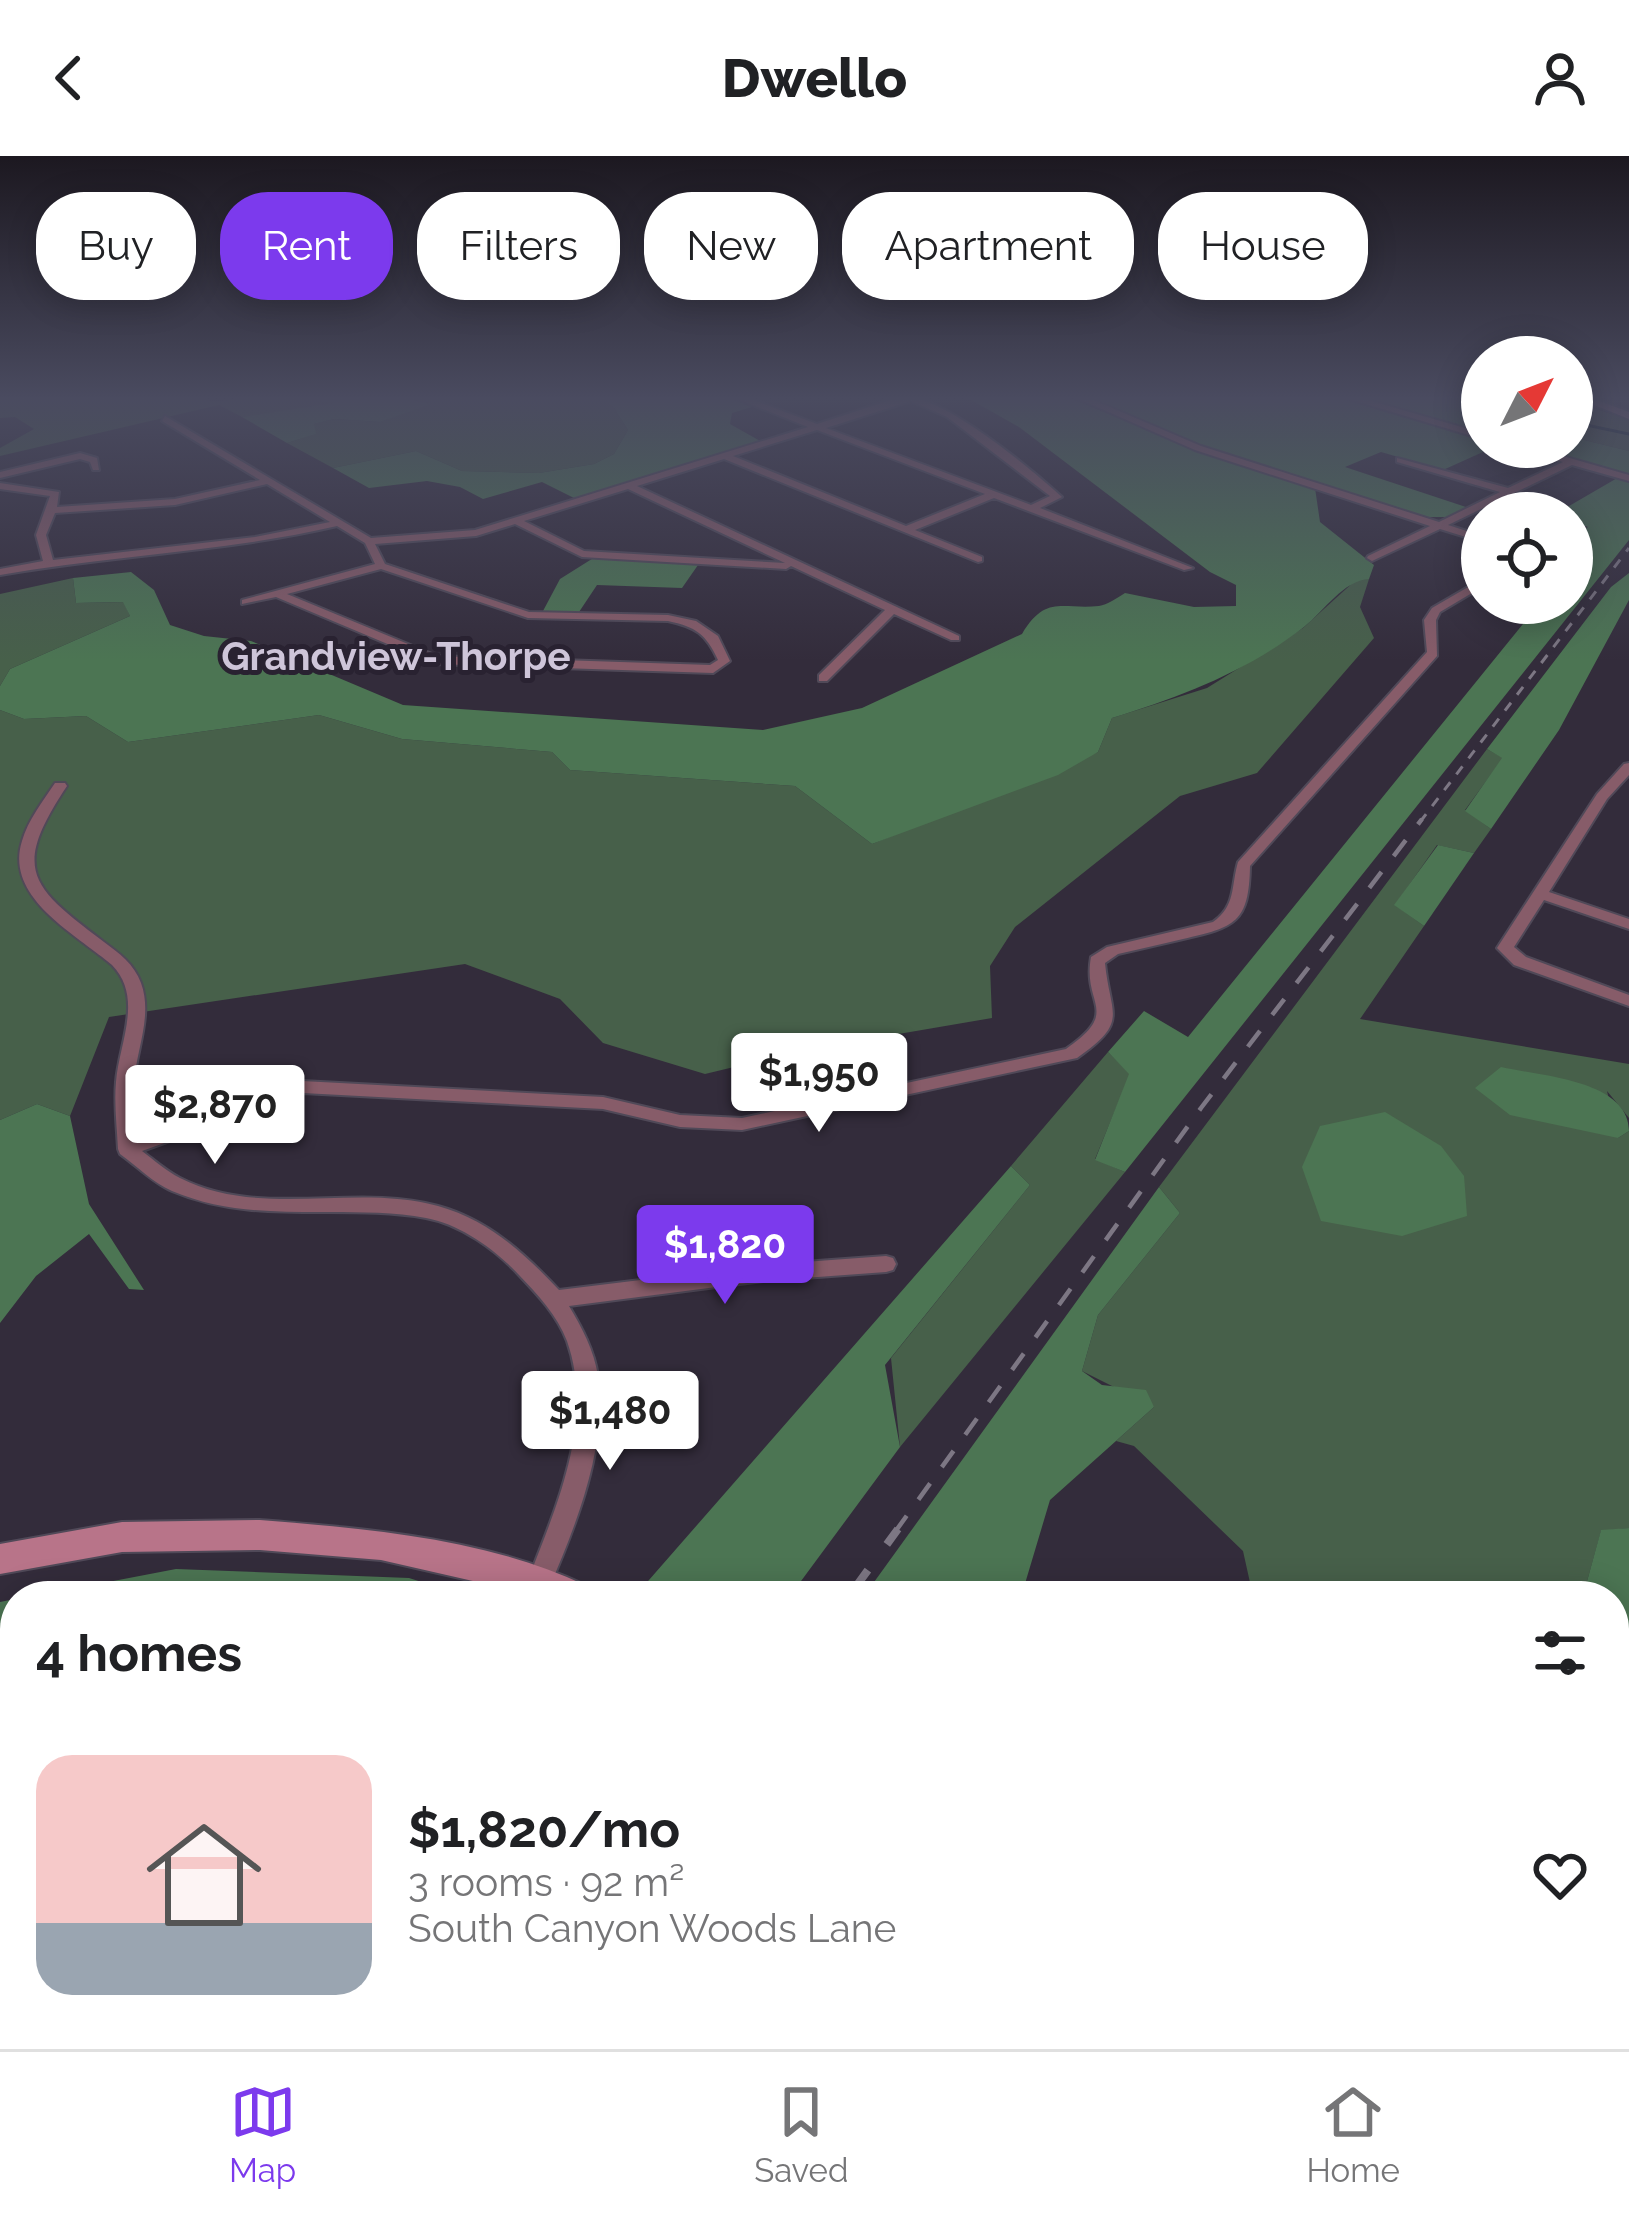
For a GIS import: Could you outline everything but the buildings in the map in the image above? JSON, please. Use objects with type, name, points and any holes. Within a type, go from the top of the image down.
[{"type":"street","points":[[0,489],[52,505],[175,502],[253,484]]},
{"type":"street","points":[[274,484],[369,541],[457,536],[640,484]]},
{"type":"street","points":[[794,484],[978,559]]},
{"type":"street","points":[[969,484],[1188,568]]},
{"type":"street","points":[[1032,508],[1057,497],[1040,484]]},
{"type":"street","points":[[1312,484],[1461,532]]},
{"type":"street","points":[[1484,484],[1510,492],[1525,484]]},
{"type":"street","points":[[631,487],[955,638]]},
{"type":"street","points":[[905,530],[995,494]]},
{"type":"street","points":[[48,561],[41,535],[52,505]]},
{"type":"street","points":[[1372,558],[1461,516]]},
{"type":"street","points":[[516,521],[583,554],[797,566]]},
{"type":"street","points":[[0,572],[48,561],[247,543],[338,523]]},
{"type":"street","points":[[369,541],[381,566]]},
{"type":"street","points":[[246,602],[381,566],[527,615],[668,618],[692,623],[714,638],[724,662],[713,669],[435,660],[281,596]]},
{"type":"street","points":[[127,1148],[302,1087],[603,1103],[680,1121],[742,1124],[1072,1054],[1102,1029],[1106,1016],[1096,961],[1113,950],[1218,926],[1231,918],[1242,902],[1243,865],[1432,653],[1430,620],[1436,610],[1461,595]]},
{"type":"street","points":[[823,678],[891,610]]},
{"type":"street","points":[[1629,767],[1602,797],[1505,944],[1520,961],[1629,1000]]},
{"type":"street","points":[[60,786],[27,824],[17,859],[22,880],[38,899],[129,974],[138,1010],[125,1081],[127,1148]]},
{"type":"street","points":[[1538,893],[1629,925]]},
{"type":"street","points":[[0,1559],[122,1538],[260,1535],[382,1545],[540,1580],[588,1443],[590,1400],[582,1353],[557,1299],[501,1246],[428,1211],[232,1200],[177,1185],[127,1148]]},
{"type":"street","points":[[557,1299],[764,1273],[886,1264]]},
{"type":"green space","points":[[445,484],[534,484],[483,499]]},
{"type":"green space","points":[[547,484],[628,484],[578,500]]},
{"type":"green space","points":[[1095,484],[1303,484],[1315,488],[1320,522],[1374,565],[1369,579],[1351,585],[1304,627],[1236,670],[1112,718],[1098,752],[1058,775],[872,844],[795,786],[570,770],[552,752],[402,739],[319,715],[128,742],[86,716],[24,719],[0,710],[0,686],[10,669],[130,616],[123,602],[76,603],[73,578],[131,572],[154,590],[170,625],[204,636],[251,641],[403,705],[763,730],[862,708],[1022,634],[1047,609],[1099,606],[1125,593],[1194,607],[1236,606],[1236,585],[1210,572]]},
{"type":"green space","points":[[1318,484],[1397,484],[1461,505],[1461,512],[1451,517],[1420,517]]},
{"type":"green space","points":[[1606,484],[1629,484],[1629,540],[1593,585],[1593,492]]},
{"type":"green space","points":[[595,557],[698,565],[682,588],[597,585],[579,612],[543,611],[560,579]]},
{"type":"green space","points":[[1629,573],[1629,600],[1559,730],[1491,829],[1465,811],[1502,758],[1487,749],[1583,624],[1593,624],[1593,611]]},
{"type":"green space","points":[[73,578],[76,603],[124,602],[130,616],[10,669],[0,686],[0,594]]},
{"type":"green space","points":[[1357,579],[1369,579],[1360,607],[1374,638],[1257,773],[1180,796],[1015,927],[990,966],[992,1018],[805,1050],[705,1074],[603,1043],[560,999],[465,964],[109,1017],[70,1116],[37,1104],[0,1120],[0,710],[24,719],[86,716],[128,742],[319,715],[402,739],[552,752],[570,770],[795,786],[872,844],[1098,752],[1112,718],[1207,688],[1303,628]]},
{"type":"green space","points":[[1523,624],[1562,624],[1125,1172],[1095,1160],[1129,1074],[1108,1052],[1144,1011],[1188,1037]]},
{"type":"green space","points":[[1487,749],[1503,758],[1465,810],[1491,829],[1474,853],[1437,845],[1395,905],[1424,926],[1360,1019],[1629,1064],[1629,1118],[1607,1091],[1618,1138],[1629,1131],[1629,1528],[1601,1531],[1587,1581],[1250,1581],[1243,1551],[1134,1446],[1116,1441],[1154,1407],[1082,1371],[1098,1315],[1180,1213],[1159,1187]]},
{"type":"green space","points":[[1438,845],[1474,853],[1424,926],[1394,905]]},
{"type":"green space","points":[[1108,1052],[1130,1074],[1095,1159],[1125,1172],[900,1447],[891,1358],[1030,1185],[1011,1166]]},
{"type":"green space","points":[[1501,1067],[1599,1091],[1625,1114],[1629,1131],[1618,1138],[1510,1115],[1475,1088]]},
{"type":"green space","points":[[37,1104],[70,1116],[89,1204],[144,1290],[129,1289],[89,1234],[36,1276],[0,1323],[0,1120]]},
{"type":"green space","points":[[1385,1112],[1441,1146],[1464,1176],[1467,1216],[1402,1236],[1321,1221],[1302,1167],[1320,1126]]},
{"type":"green space","points":[[1011,1166],[1030,1185],[885,1365],[900,1447],[801,1581],[648,1581]]},
{"type":"green space","points":[[1159,1187],[1180,1213],[1098,1315],[1082,1371],[1102,1385],[1146,1390],[1154,1407],[1050,1500],[1026,1581],[875,1581]]},
{"type":"green space","points":[[1629,1528],[1629,1581],[1587,1581],[1601,1530]]},
{"type":"green space","points":[[176,1569],[418,1581],[113,1581]]},
{"type":"railway","points":[[1420,822],[1629,548]]},
{"type":"railway","points":[[895,1532],[1201,1108],[1422,819]]},
{"type":"railway","points":[[860,1581],[898,1529]]},
{"type":"district","name":"Grandview-Thorpe","points":[[396,656]]}]
